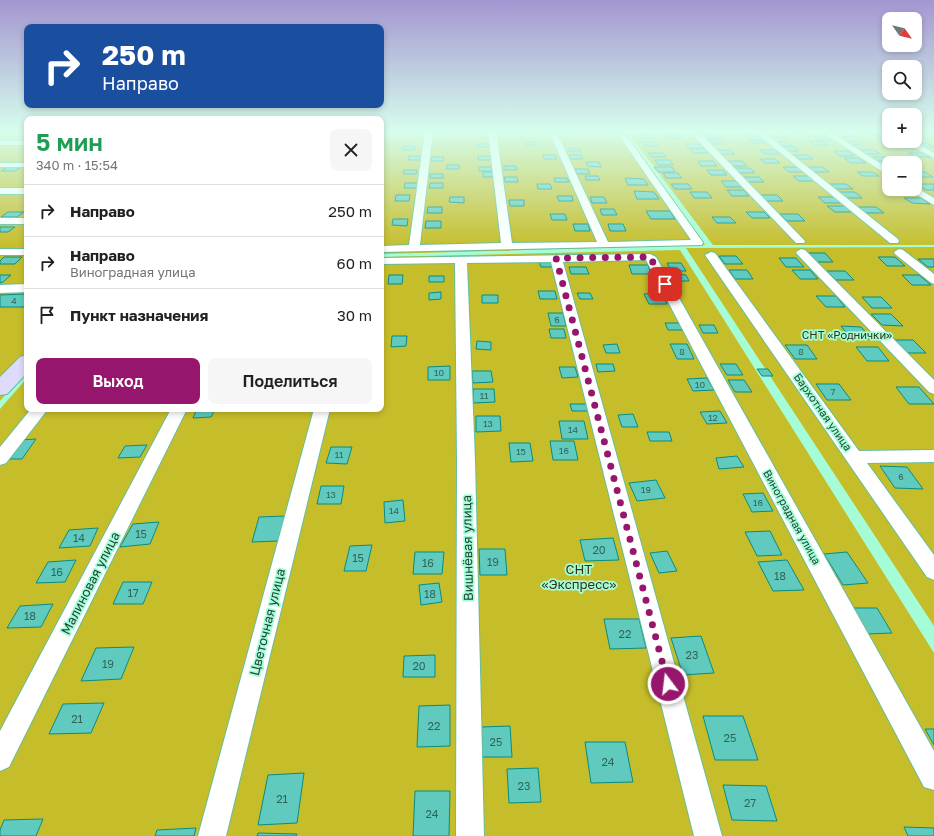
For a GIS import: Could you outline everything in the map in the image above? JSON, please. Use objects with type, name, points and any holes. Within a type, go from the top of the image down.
[{"type":"street","points":[[414,248],[424,170]]},
{"type":"street","points":[[497,170],[507,246]]},
{"type":"street","points":[[570,170],[604,245]]},
{"type":"street","points":[[384,249],[698,243],[647,170]]},
{"type":"street","points":[[730,170],[934,389]]},
{"type":"street","points":[[806,170],[894,241]]},
{"type":"street","points":[[0,191],[24,191]]},
{"type":"street","points":[[922,194],[934,202]]},
{"type":"street","points":[[0,221],[24,221]]},
{"type":"street","points":[[0,252],[24,252]]},
{"type":"street","points":[[899,252],[934,280]]},
{"type":"street","name":"Бархотная улица","points":[[711,255],[934,571]]},
{"type":"street","name":"Виноградная улица","points":[[556,258],[650,257],[934,777]]},
{"type":"street","points":[[384,261],[556,258],[708,836]]},
{"type":"street","name":"Вишнёвая улица","points":[[461,259],[466,470],[470,836]]},
{"type":"street","points":[[0,288],[24,288]]},
{"type":"street","points":[[0,389],[24,364]]},
{"type":"street","points":[[0,459],[38,412]]},
{"type":"street","name":"Малиновая улица","points":[[0,758],[177,412]]},
{"type":"street","name":"Цветочная улица","points":[[212,836],[321,412]]},
{"type":"street","points":[[855,457],[934,456]]},
{"type":"green space","points":[[0,170],[24,170],[24,373],[0,401]]},
{"type":"green space","points":[[384,170],[652,170],[705,245],[384,254]]},
{"type":"green space","points":[[656,170],[882,170],[882,196],[922,196],[922,170],[934,170],[934,245],[713,245]]},
{"type":"green space","name":"СНТ «Роднички»","points":[[934,247],[934,626],[686,248]]},
{"type":"green space","name":"СНТ «Экспресс»","points":[[680,250],[934,653],[934,836],[0,836],[0,409],[24,381],[24,412],[384,412],[384,257]]},
{"type":"building","points":[[2,170],[16,170],[15,171],[1,171]]},
{"type":"building","points":[[404,170],[417,170],[416,174],[403,174]]},
{"type":"building","points":[[479,170],[492,170],[492,171]]},
{"type":"building","points":[[575,170],[588,170],[590,174],[577,174]]},
{"type":"building","points":[[656,170],[674,170],[675,172],[658,172]]},
{"type":"building","points":[[707,170],[723,170],[727,175],[711,175]]},
{"type":"building","points":[[736,170],[752,170],[755,173],[739,173]]},
{"type":"building","points":[[787,170],[802,170],[804,172],[789,172]]},
{"type":"building","points":[[811,170],[826,170],[829,172],[813,172]]},
{"type":"building","points":[[483,172],[495,172],[496,177],[483,177]]},
{"type":"building","points":[[857,172],[872,172],[879,176],[863,176]]},
{"type":"building","points":[[922,172],[925,172],[933,177],[922,177]]},
{"type":"building","points":[[663,173],[678,173],[682,178],[666,178]]},
{"type":"building","points":[[430,174],[443,174],[443,178],[430,178]]},
{"type":"building","points":[[585,176],[598,176],[600,180],[586,180]]},
{"type":"building","points":[[793,176],[809,176],[816,181],[799,181]]},
{"type":"building","points":[[504,177],[517,177],[518,182],[505,182]]},
{"type":"building","points":[[743,177],[759,177],[764,182],[748,182]]},
{"type":"building","points":[[554,178],[567,178],[569,182],[555,182]]},
{"type":"building","points":[[625,178],[644,179],[648,185],[628,185]]},
{"type":"building","points":[[721,181],[738,181],[742,187],[726,187]]},
{"type":"building","points":[[405,183],[418,183],[417,188],[404,188]]},
{"type":"building","points":[[430,183],[443,183],[443,188],[429,188]]},
{"type":"building","points":[[537,184],[550,184],[552,189],[538,189]]},
{"type":"building","points":[[671,184],[688,184],[692,189],[675,189]]},
{"type":"building","points":[[830,184],[846,184],[853,189],[836,189]]},
{"type":"building","points":[[922,184],[934,184],[934,190],[926,190],[922,187]]},
{"type":"building","points":[[727,190],[744,190],[749,196],[732,196]]},
{"type":"building","points":[[634,191],[654,192],[659,199],[637,199]]},
{"type":"building","points":[[690,192],[707,192],[712,198],[694,198]]},
{"type":"building","points":[[838,192],[855,192],[862,198],[845,198]]},
{"type":"building","points":[[396,195],[410,195],[409,201],[395,201]]},
{"type":"building","points":[[760,195],[777,195],[783,201],[766,201]]},
{"type":"building","points":[[557,196],[572,196],[573,201],[559,201]]},
{"type":"building","points":[[450,197],[464,197],[464,203],[449,202]]},
{"type":"building","points":[[590,197],[604,197],[607,203],[592,203]]},
{"type":"building","points":[[818,197],[835,197],[842,203],[825,203]]},
{"type":"building","points":[[904,198],[921,198],[930,204],[912,203]]},
{"type":"building","points":[[509,200],[524,200],[524,206],[510,206]]},
{"type":"building","points":[[827,206],[845,206],[853,212],[835,212]]},
{"type":"building","points":[[428,207],[442,207],[442,213],[427,213]]},
{"type":"building","points":[[858,207],[876,207],[884,213],[866,213]]},
{"type":"building","points":[[600,209],[614,209],[617,215],[602,215]]},
{"type":"building","points":[[646,211],[670,211],[675,219],[651,219]]},
{"type":"building","points":[[8,212],[24,212],[17,217],[1,217]]},
{"type":"building","points":[[746,212],[764,212],[770,218],[752,218]]},
{"type":"building","points":[[550,214],[565,214],[567,220],[552,220]]},
{"type":"building","points":[[780,214],[798,214],[805,221],[787,221]]},
{"type":"building","points":[[712,217],[730,217],[736,223],[717,223]]},
{"type":"building","points":[[393,219],[408,219],[407,226],[392,225]]},
{"type":"building","points":[[426,221],[441,221],[441,228],[425,228]]},
{"type":"building","points":[[573,224],[588,224],[590,231],[575,231]]},
{"type":"building","points":[[608,224],[623,224],[626,231],[610,231]]},
{"type":"building","points":[[0,227],[15,227],[8,232],[0,232]]},
{"type":"building","points":[[808,253],[825,253],[833,262],[816,262]]},
{"type":"building","points":[[719,256],[736,256],[743,264],[725,264]]},
{"type":"building","points":[[4,257],[22,257],[15,264],[0,264],[0,261]]},
{"type":"building","points":[[878,257],[895,257],[905,266],[887,266]]},
{"type":"building","points":[[779,258],[796,258],[804,267],[786,267]]},
{"type":"building","points":[[918,259],[934,259],[934,267],[928,267]]},
{"type":"building","points":[[539,262],[551,262],[552,267],[541,267]]},
{"type":"building","points":[[667,263],[681,263],[686,271],[671,271]]},
{"type":"building","points":[[629,265],[648,265],[651,274],[632,274]]},
{"type":"building","points":[[569,267],[586,267],[589,274],[571,274]]},
{"type":"building","points":[[729,270],[747,270],[753,279],[735,279]]},
{"type":"building","points":[[792,270],[810,270],[818,279],[800,279]]},
{"type":"building","points":[[827,271],[845,271],[854,280],[836,280]]},
{"type":"building","points":[[675,274],[686,275],[689,281],[677,281]]},
{"type":"building","points":[[0,275],[11,275],[0,283]]},
{"type":"building","points":[[389,275],[403,275],[402,284],[388,284]]},
{"type":"building","points":[[902,275],[919,275],[931,285],[912,285]]},
{"type":"building","points":[[429,276],[444,276],[444,282],[429,282]]},
{"type":"building","points":[[538,291],[555,291],[557,299],[540,299]]},
{"type":"building","points":[[441,292],[441,299],[429,300],[429,293]]},
{"type":"building","points":[[577,293],[590,293],[593,299],[580,299]]},
{"type":"building","points":[[662,293],[667,304],[649,304],[644,294]]},
{"type":"building","points":[[24,294],[24,307],[0,307],[0,295]]},
{"type":"building","points":[[482,295],[498,295],[498,303],[482,303]]},
{"type":"building","points":[[816,296],[836,296],[845,307],[826,307]]},
{"type":"building","points":[[862,297],[881,297],[892,308],[872,308]]},
{"type":"building","points":[[548,313],[563,313],[566,326],[551,326]]},
{"type":"building","points":[[871,314],[891,314],[903,326],[882,325]]},
{"type":"building","points":[[665,323],[679,323],[683,330],[668,330]]},
{"type":"building","points":[[699,325],[714,325],[718,333],[703,333]]},
{"type":"building","points":[[841,326],[861,327],[872,339],[851,339]]},
{"type":"building","points":[[549,329],[564,329],[566,338],[551,338]]},
{"type":"building","points":[[392,336],[407,336],[406,346],[391,347]]},
{"type":"building","points":[[892,340],[913,340],[926,353],[905,353]]},
{"type":"building","points":[[477,341],[491,342],[491,350],[476,349]]},
{"type":"building","points":[[617,344],[620,353],[606,353],[603,345]]},
{"type":"building","points":[[670,344],[687,344],[694,359],[677,359]]},
{"type":"building","points":[[785,345],[807,345],[817,359],[795,359]]},
{"type":"building","points":[[856,347],[878,347],[889,361],[867,361]]},
{"type":"building","points":[[596,364],[613,364],[615,371],[598,372]]},
{"type":"building","points":[[720,364],[736,364],[743,375],[727,375]]},
{"type":"building","points":[[450,366],[450,380],[428,380],[428,367]]},
{"type":"building","points":[[559,367],[575,367],[578,377],[562,378]]},
{"type":"building","points":[[757,369],[768,369],[773,376],[762,376]]},
{"type":"building","points":[[472,371],[491,371],[493,382],[473,383]]},
{"type":"building","points":[[707,378],[714,390],[693,391],[687,379]]},
{"type":"building","points":[[728,380],[744,380],[752,392],[735,392]]},
{"type":"building","points":[[816,384],[839,384],[851,400],[827,400]]},
{"type":"building","points":[[896,387],[919,387],[934,404],[909,404]]},
{"type":"building","points":[[473,389],[494,389],[495,402],[473,403]]},
{"type":"building","points":[[570,404],[588,404],[589,411],[572,411]]},
{"type":"building","points":[[720,411],[727,423],[707,424],[700,412]]},
{"type":"building","points":[[196,412],[214,412],[211,417],[193,418]]},
{"type":"building","points":[[633,414],[638,427],[622,427],[618,415]]},
{"type":"building","points":[[476,416],[500,416],[501,431],[476,432]]},
{"type":"building","points":[[559,421],[584,421],[588,439],[562,439]]},
{"type":"building","points":[[647,432],[669,432],[672,441],[650,441]]},
{"type":"building","points":[[36,439],[22,459],[4,459],[19,440]]},
{"type":"building","points":[[550,441],[574,441],[578,460],[553,460]]},
{"type":"building","points":[[509,443],[530,443],[533,461],[511,462]]},
{"type":"building","points":[[147,445],[140,457],[118,458],[125,446]]},
{"type":"building","points":[[331,447],[352,447],[347,464],[326,463]]},
{"type":"building","points":[[737,456],[744,467],[719,469],[716,458]]},
{"type":"building","points":[[880,466],[907,467],[923,489],[895,488]]},
{"type":"building","points":[[656,480],[665,498],[637,501],[629,483]]},
{"type":"building","points":[[321,486],[344,486],[341,504],[317,504]]},
{"type":"building","points":[[763,493],[773,511],[752,512],[743,494]]},
{"type":"building","points":[[403,500],[405,521],[385,523],[384,502]]},
{"type":"building","points":[[285,516],[279,541],[252,542],[259,517]]},
{"type":"building","points":[[159,522],[150,544],[120,547],[133,524]]},
{"type":"building","points":[[98,528],[90,546],[59,548],[69,530]]},
{"type":"building","points":[[770,531],[782,555],[757,556],[745,532]]},
{"type":"building","points":[[613,538],[619,560],[585,561],[580,540]]},
{"type":"building","points":[[372,545],[366,571],[344,571],[350,546]]},
{"type":"building","points":[[479,549],[505,549],[507,575],[480,575]]},
{"type":"building","points":[[667,551],[677,571],[659,573],[650,553]]},
{"type":"building","points":[[415,552],[444,552],[442,574],[413,574]]},
{"type":"building","points":[[847,552],[868,583],[843,585],[824,554]]},
{"type":"building","points":[[76,560],[65,582],[36,583],[48,562]]},
{"type":"building","points":[[787,560],[804,590],[773,591],[758,562]]},
{"type":"building","points":[[123,582],[152,582],[143,604],[113,604]]},
{"type":"building","points":[[439,583],[442,602],[421,605],[419,585]]},
{"type":"building","points":[[53,604],[41,627],[7,628],[20,606]]},
{"type":"building","points":[[853,608],[877,608],[892,633],[867,634]]},
{"type":"building","points":[[604,619],[639,619],[646,648],[610,649]]},
{"type":"building","points":[[701,636],[714,673],[683,675],[671,638]]},
{"type":"building","points":[[134,647],[121,679],[81,681],[96,648]]},
{"type":"building","points":[[435,655],[435,677],[403,677],[404,656]]},
{"type":"building","points":[[104,703],[91,733],[49,734],[63,704]]},
{"type":"building","points":[[450,705],[450,746],[417,747],[419,706]]},
{"type":"building","points":[[703,716],[743,716],[758,760],[715,760]]},
{"type":"building","points":[[510,726],[512,757],[482,757],[481,727]]},
{"type":"building","points":[[925,729],[934,729],[934,745]]},
{"type":"building","points":[[585,742],[625,742],[633,782],[591,783]]},
{"type":"building","points":[[538,768],[541,802],[509,803],[507,769]]},
{"type":"building","points":[[304,773],[297,823],[258,825],[268,775]]},
{"type":"building","points":[[723,785],[766,786],[777,821],[732,820]]},
{"type":"building","points":[[415,791],[450,791],[449,836],[413,836]]},
{"type":"building","points":[[43,819],[36,836],[0,836],[0,830],[4,820]]},
{"type":"building","points":[[904,827],[934,828],[934,836],[908,836]]},
{"type":"building","points":[[196,828],[194,836],[155,836],[157,830]]},
{"type":"building","points":[[258,833],[297,834],[296,836],[257,836]]},
{"type":"route","points":[[665,284],[650,257],[556,258],[668,684]]}]
